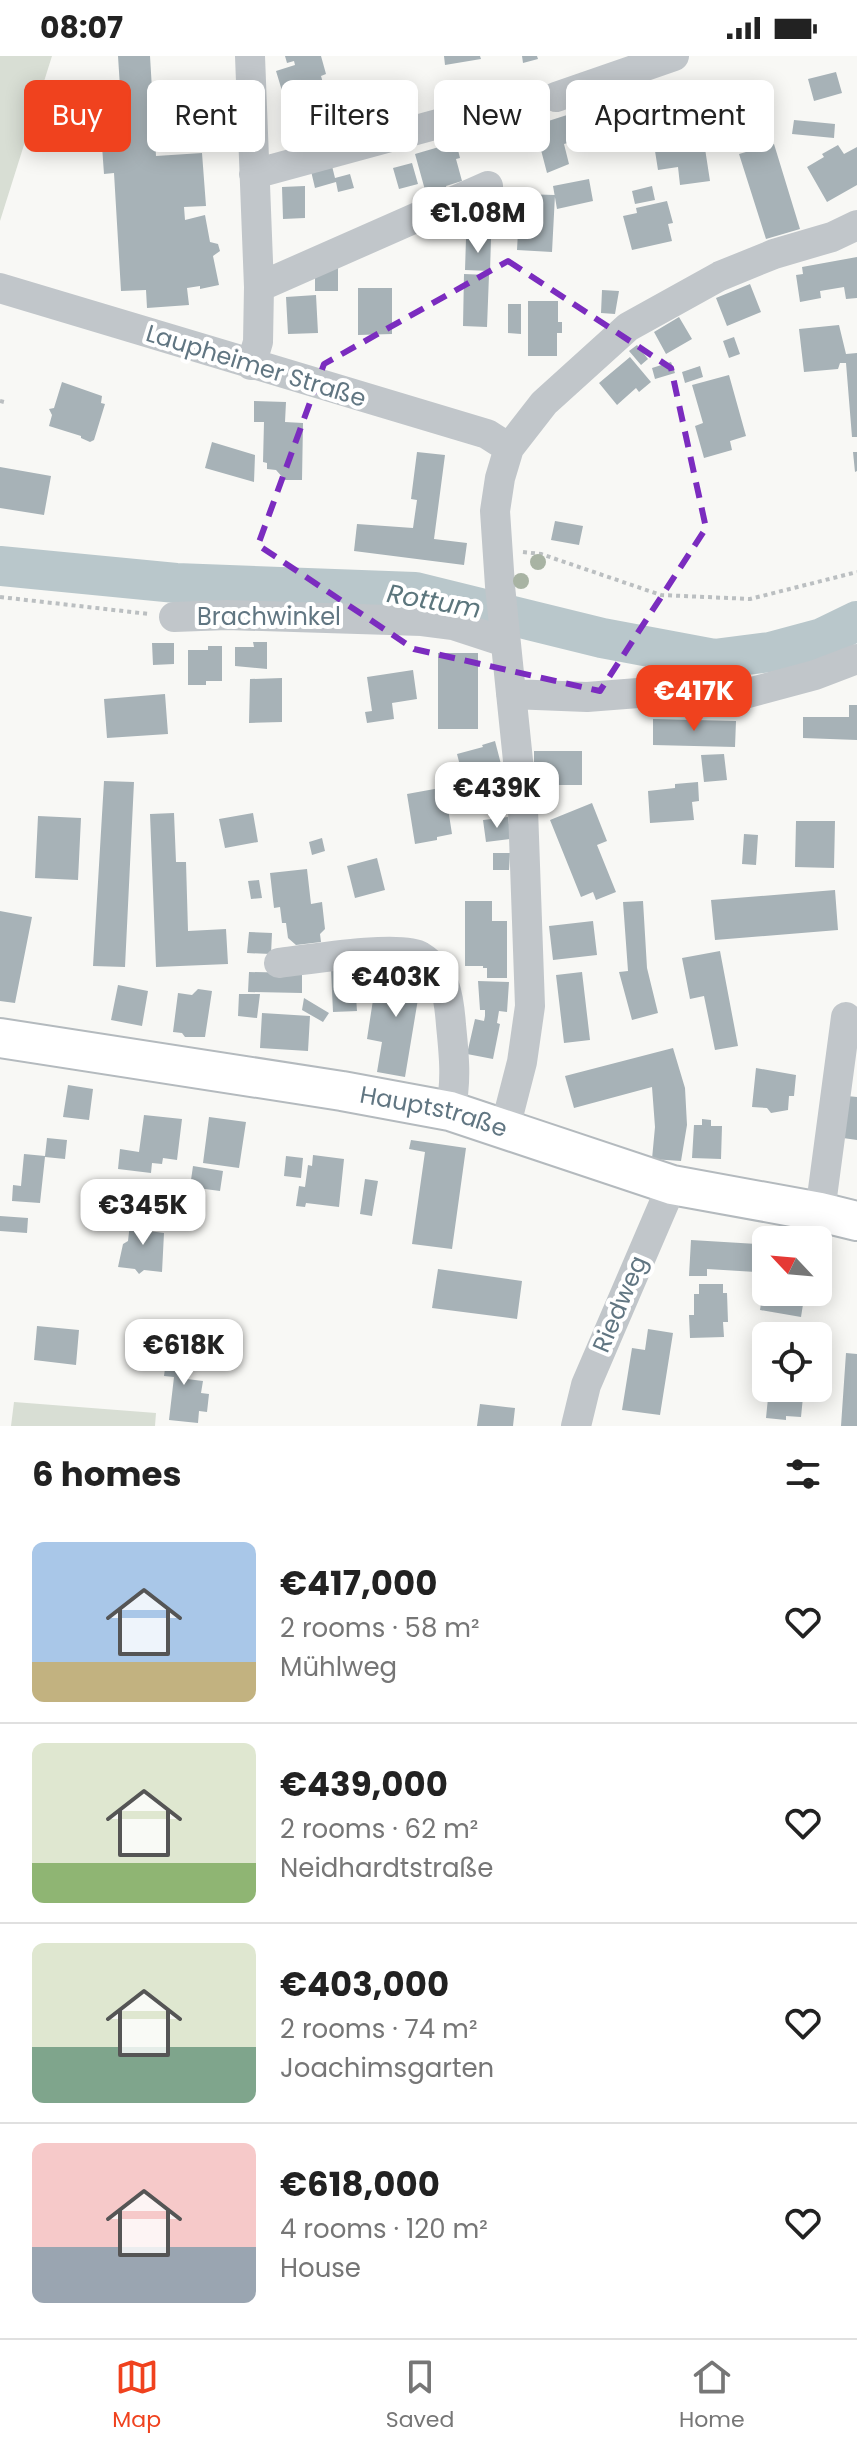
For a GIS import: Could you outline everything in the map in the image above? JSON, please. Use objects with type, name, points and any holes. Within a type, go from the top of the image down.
[{"type":"main road","name":"Hauptstraße","points":[[0,1038],[342,1091],[450,1111],[672,1185],[857,1221]]},
{"type":"street","points":[[250,56],[259,287],[258,342],[251,365]]},
{"type":"street","points":[[556,97],[674,56]]},
{"type":"street","points":[[254,174],[434,125]]},
{"type":"street","points":[[259,287],[488,186]]},
{"type":"street","points":[[505,1128],[522,1062],[530,1006],[523,809],[495,511],[509,448],[544,403],[628,327],[720,276],[774,254],[832,237],[857,225]]},
{"type":"street","name":"Laupheimer Straße","points":[[0,288],[487,434],[509,448]]},
{"type":"street","name":"Brachwinkel","points":[[174,617],[242,615],[422,621],[505,636]]},
{"type":"street","points":[[511,694],[587,697],[651,692],[748,693],[815,675],[857,659]]},
{"type":"street","points":[[279,963],[392,951],[418,954],[441,976],[449,994],[455,1063],[455,1090],[450,1111]]},
{"type":"street","points":[[820,1212],[846,1017]]},
{"type":"street","name":"Riedweg","points":[[576,1426],[586,1385],[672,1185]]},
{"type":"path","points":[[550,98],[556,97]]},
{"type":"path","points":[[497,549],[541,554],[661,595],[750,599],[857,572]]},
{"type":"path","points":[[0,597],[174,617]]},
{"type":"highlighted area","points":[[508,261],[671,368],[706,528],[600,691],[414,649],[258,545],[324,364]]},
{"type":"shaded area","points":[[0,56],[52,56],[44,80],[24,80],[24,145],[0,221]]},
{"type":"shaded area","points":[[14,1402],[156,1413],[155,1426],[11,1426]]},
{"type":"building","points":[[118,56],[150,56],[147,152],[156,152],[156,156],[202,153],[206,206],[184,207],[185,220],[205,215],[210,242],[218,244],[220,251],[213,256],[219,285],[187,288],[189,305],[147,308],[146,290],[121,291],[114,173],[104,174],[102,152],[131,152],[131,80],[120,80]]},
{"type":"building","points":[[285,56],[321,56],[326,74],[321,76],[322,80],[281,80],[281,88],[276,71],[295,65],[294,61],[287,63]]},
{"type":"building","points":[[444,56],[480,56],[481,59],[445,65]]},
{"type":"building","points":[[522,56],[537,56],[538,59],[523,63]]},
{"type":"building","points":[[836,72],[842,93],[814,101],[808,79]]},
{"type":"building","points":[[566,115],[564,144],[569,164],[547,173],[542,152],[550,152],[550,120]]},
{"type":"building","points":[[794,120],[835,124],[834,138],[792,134]]},
{"type":"building","points":[[774,144],[800,229],[766,239],[739,154],[774,152]]},
{"type":"building","points":[[838,145],[844,154],[857,147],[857,185],[827,202],[807,167]]},
{"type":"building","points":[[434,148],[434,152],[458,152],[460,158],[456,159],[462,181],[436,193],[435,188],[425,190],[415,154]]},
{"type":"building","points":[[655,152],[706,152],[710,181],[680,185],[678,167],[658,170]]},
{"type":"building","points":[[412,163],[418,184],[399,189],[393,168]]},
{"type":"building","points":[[332,166],[335,178],[350,174],[354,188],[338,192],[336,182],[315,188],[311,171]]},
{"type":"building","points":[[589,179],[593,201],[557,209],[553,186]]},
{"type":"building","points":[[305,186],[305,218],[283,219],[282,187]]},
{"type":"building","points":[[652,186],[655,200],[635,204],[632,191]]},
{"type":"building","points":[[520,194],[555,195],[552,252],[517,250]]},
{"type":"building","points":[[667,201],[673,223],[668,224],[672,241],[632,250],[623,216],[637,213],[636,208]]},
{"type":"building","points":[[466,239],[491,239],[490,271],[465,270]]},
{"type":"building","points":[[857,257],[857,298],[846,299],[844,287],[820,291],[821,298],[800,302],[796,275],[803,274],[802,267]]},
{"type":"building","points":[[338,262],[338,291],[315,291],[315,275]]},
{"type":"building","points":[[464,274],[489,275],[487,327],[463,326]]},
{"type":"building","points":[[750,284],[761,312],[727,326],[716,298]]},
{"type":"building","points":[[358,288],[392,288],[392,334],[358,335]]},
{"type":"building","points":[[602,290],[619,291],[615,314],[601,313]]},
{"type":"building","points":[[316,295],[318,333],[288,334],[286,297]]},
{"type":"building","points":[[528,301],[558,301],[558,322],[562,322],[562,333],[557,333],[557,356],[528,356]]},
{"type":"building","points":[[508,304],[521,304],[521,334],[508,333]]},
{"type":"building","points":[[679,317],[692,339],[666,354],[654,332]]},
{"type":"building","points":[[839,325],[846,354],[857,353],[857,437],[852,437],[846,363],[840,363],[838,369],[804,372],[799,329]]},
{"type":"building","points":[[734,337],[740,354],[729,358],[723,341]]},
{"type":"building","points":[[637,345],[648,359],[641,365],[629,351]]},
{"type":"building","points":[[630,357],[651,382],[639,392],[636,388],[617,405],[599,383]]},
{"type":"building","points":[[671,362],[675,373],[655,379],[652,368]]},
{"type":"building","points":[[700,366],[703,377],[685,383],[682,372]]},
{"type":"building","points":[[729,375],[746,436],[730,441],[732,450],[704,458],[695,426],[703,423],[692,385]]},
{"type":"building","points":[[62,382],[102,396],[101,403],[105,404],[94,440],[90,442],[49,426],[52,415],[49,409],[54,408]]},
{"type":"building","points":[[254,401],[286,402],[285,422],[303,423],[302,480],[285,480],[276,470],[267,469],[267,463],[263,462],[264,422],[254,422]]},
{"type":"building","points":[[212,442],[255,455],[254,482],[205,468]]},
{"type":"building","points":[[417,452],[445,455],[434,539],[467,543],[464,565],[354,551],[357,524],[413,528],[417,500],[411,499]]},
{"type":"building","points":[[853,452],[857,452],[855,472]]},
{"type":"building","points":[[0,467],[51,476],[44,515],[0,508]]},
{"type":"building","points":[[555,521],[583,526],[579,545],[551,540]]},
{"type":"building","points":[[253,642],[267,642],[267,669],[235,666],[235,647],[254,647]]},
{"type":"building","points":[[152,643],[174,643],[174,664],[153,665]]},
{"type":"building","points":[[208,646],[222,646],[222,681],[188,685],[188,650],[208,650]]},
{"type":"building","points":[[438,653],[478,653],[478,729],[438,729]]},
{"type":"building","points":[[413,670],[417,699],[392,703],[394,719],[367,723],[365,712],[372,711],[367,677]]},
{"type":"building","points":[[282,678],[282,722],[249,723],[250,679]]},
{"type":"building","points":[[165,694],[168,734],[107,738],[104,699]]},
{"type":"building","points":[[849,705],[857,705],[857,740],[803,738],[803,717],[849,717]]},
{"type":"building","points":[[653,719],[736,721],[735,747],[653,745]]},
{"type":"building","points":[[495,741],[502,768],[464,781],[457,754]]},
{"type":"building","points":[[534,751],[582,751],[582,785],[534,785]]},
{"type":"building","points":[[724,754],[727,780],[704,782],[701,755]]},
{"type":"building","points":[[104,781],[134,782],[125,967],[93,966]]},
{"type":"building","points":[[698,782],[699,801],[692,802],[694,820],[650,823],[648,791]]},
{"type":"building","points":[[440,788],[443,803],[447,802],[452,834],[415,844],[407,794]]},
{"type":"building","points":[[503,794],[505,811],[484,814],[482,796]]},
{"type":"building","points":[[592,803],[607,841],[597,845],[616,892],[596,900],[593,892],[581,897],[550,820]]},
{"type":"building","points":[[174,813],[176,862],[186,862],[188,931],[226,929],[228,964],[156,967],[150,814]]},
{"type":"building","points":[[253,813],[258,842],[225,848],[219,819]]},
{"type":"building","points":[[38,816],[81,818],[78,880],[35,878]]},
{"type":"building","points":[[508,817],[511,839],[486,842],[483,820]]},
{"type":"building","points":[[796,821],[835,821],[834,868],[795,867]]},
{"type":"building","points":[[744,834],[758,835],[756,865],[742,864]]},
{"type":"building","points":[[322,838],[325,851],[312,855],[309,842]]},
{"type":"building","points":[[493,853],[510,853],[509,870],[493,870]]},
{"type":"building","points":[[377,858],[385,890],[355,898],[347,866]]},
{"type":"building","points":[[307,869],[311,904],[322,902],[325,929],[320,934],[321,942],[296,945],[288,938],[280,907],[274,908],[270,873]]},
{"type":"building","points":[[259,880],[262,898],[251,899],[248,881]]},
{"type":"building","points":[[835,890],[838,930],[715,940],[711,900]]},
{"type":"building","points":[[465,901],[492,901],[492,921],[507,921],[507,978],[487,978],[487,968],[465,966]]},
{"type":"building","points":[[643,901],[647,968],[658,1013],[632,1020],[619,972],[628,971],[623,902]]},
{"type":"building","points":[[0,911],[32,917],[15,1003],[0,1001]]},
{"type":"building","points":[[593,921],[597,955],[553,960],[549,926]]},
{"type":"building","points":[[249,932],[272,933],[271,954],[247,953]]},
{"type":"building","points":[[720,951],[738,1046],[715,1050],[704,996],[690,999],[682,958]]},
{"type":"building","points":[[397,967],[428,972],[426,988],[420,987],[405,1077],[377,1072],[382,1042],[367,1039],[375,987],[388,989],[390,980],[394,981]]},
{"type":"building","points":[[354,968],[357,1011],[333,1012],[331,969]]},
{"type":"building","points":[[249,972],[302,973],[302,993],[248,992]]},
{"type":"building","points":[[363,972],[372,972],[373,992],[363,992]]},
{"type":"building","points":[[582,972],[590,1040],[564,1043],[556,975]]},
{"type":"building","points":[[478,981],[509,982],[507,1012],[499,1011],[497,1023],[500,1024],[493,1059],[467,1054],[475,1019],[484,1021],[485,1016],[485,1010],[480,1010]]},
{"type":"building","points":[[118,985],[148,991],[142,1026],[111,1020]]},
{"type":"building","points":[[198,989],[212,991],[205,1037],[185,1037],[182,1033],[173,1032],[178,993],[192,995]]},
{"type":"building","points":[[239,994],[260,994],[257,1018],[238,1016]]},
{"type":"building","points":[[304,998],[329,1013],[323,1022],[302,1010]]},
{"type":"building","points":[[262,1013],[310,1016],[308,1051],[260,1048]]},
{"type":"building","points":[[673,1048],[685,1088],[687,1125],[681,1161],[652,1159],[655,1127],[652,1087],[574,1108],[565,1076]]},
{"type":"building","points":[[756,1068],[796,1075],[794,1096],[789,1096],[788,1110],[771,1113],[767,1108],[752,1107]]},
{"type":"building","points":[[68,1085],[93,1089],[89,1120],[63,1117]]},
{"type":"building","points":[[847,1096],[857,1097],[857,1140],[843,1138]]},
{"type":"building","points":[[144,1115],[182,1119],[177,1160],[163,1158],[162,1164],[152,1163],[151,1173],[118,1169],[120,1149],[139,1152]]},
{"type":"building","points":[[209,1117],[246,1122],[239,1168],[203,1163]]},
{"type":"building","points":[[702,1119],[711,1120],[711,1126],[722,1126],[721,1159],[692,1158],[694,1125],[702,1125]]},
{"type":"building","points":[[47,1138],[67,1140],[65,1159],[45,1157],[40,1203],[12,1201],[13,1185],[21,1186],[24,1154],[45,1156]]},
{"type":"building","points":[[411,1140],[466,1148],[452,1249],[412,1244],[425,1152],[409,1149]]},
{"type":"building","points":[[313,1155],[344,1159],[339,1207],[306,1203],[305,1207],[296,1206],[299,1186],[305,1187],[308,1165],[312,1166]]},
{"type":"building","points":[[286,1156],[303,1158],[301,1178],[284,1176]]},
{"type":"building","points":[[193,1166],[223,1171],[220,1191],[190,1187]]},
{"type":"building","points":[[365,1179],[378,1181],[372,1216],[360,1214]]},
{"type":"building","points":[[131,1215],[151,1217],[149,1231],[164,1233],[162,1272],[144,1270],[139,1274],[135,1269],[118,1267],[123,1244],[128,1241]]},
{"type":"building","points":[[0,1216],[28,1218],[27,1233],[0,1231]]},
{"type":"building","points":[[691,1240],[752,1244],[752,1272],[707,1269],[707,1276],[689,1276]]},
{"type":"building","points":[[438,1269],[522,1281],[517,1319],[432,1308]]},
{"type":"building","points":[[699,1284],[723,1284],[723,1293],[727,1293],[728,1322],[723,1322],[724,1337],[690,1338],[689,1315],[694,1315],[694,1294],[699,1294]]},
{"type":"building","points":[[761,1306],[803,1306],[801,1317],[760,1310]]},
{"type":"building","points":[[37,1326],[79,1330],[76,1365],[34,1360]]},
{"type":"building","points":[[648,1329],[673,1333],[660,1415],[622,1410],[632,1348],[645,1350]]},
{"type":"building","points":[[168,1345],[191,1348],[187,1379],[203,1381],[201,1393],[209,1394],[207,1412],[199,1411],[198,1423],[169,1420],[174,1377],[164,1376]]},
{"type":"building","points":[[846,1353],[857,1354],[857,1426],[841,1426]]},
{"type":"building","points":[[768,1402],[802,1402],[801,1417],[786,1416],[786,1420],[766,1418]]},
{"type":"building","points":[[480,1404],[515,1408],[513,1426],[477,1426]]},
{"type":"waterway","name":"Rottum","points":[[0,566],[176,583],[415,592],[602,638],[714,659],[770,652],[822,638],[857,621]]}]
